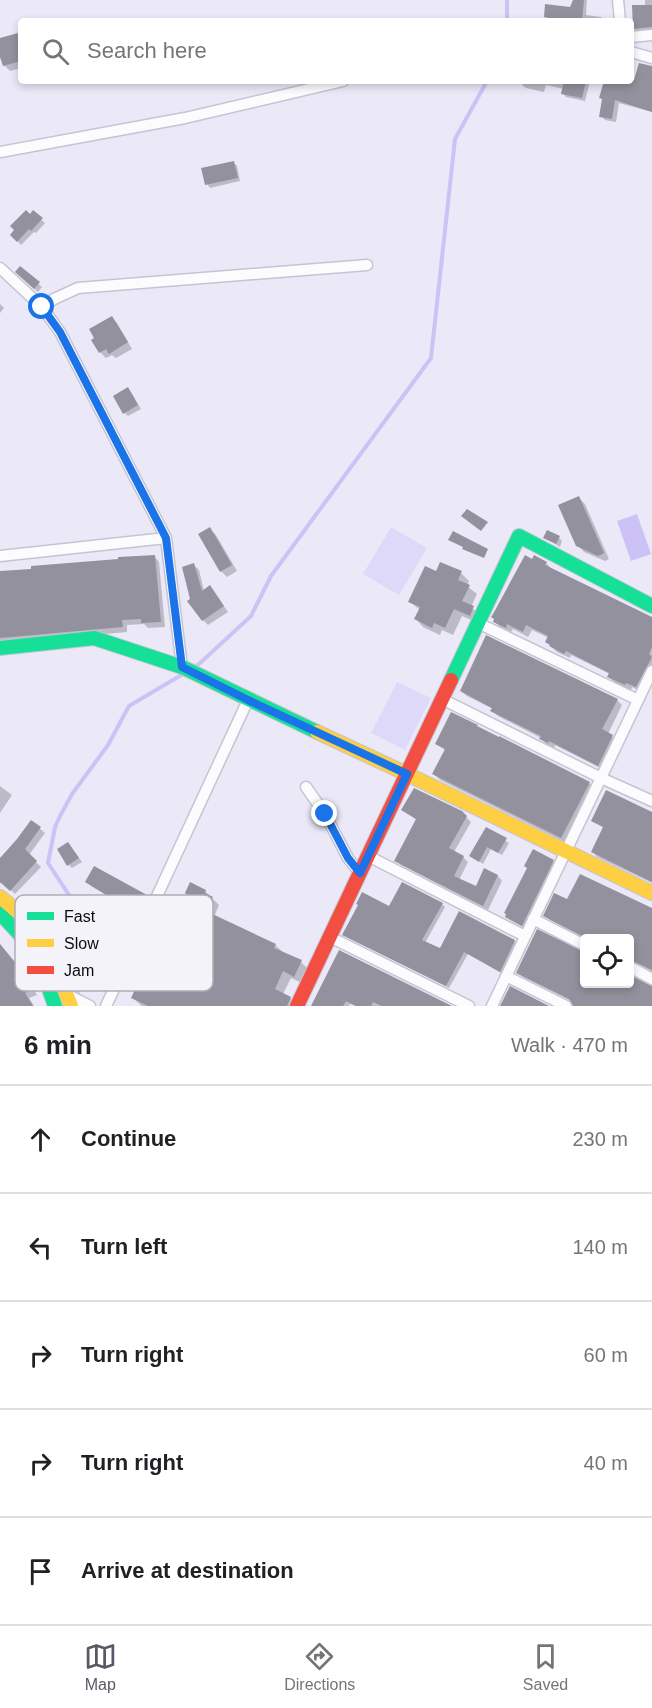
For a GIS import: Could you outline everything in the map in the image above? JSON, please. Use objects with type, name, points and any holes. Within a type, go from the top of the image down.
[{"type":"street","points":[[618,0],[620,18]]},
{"type":"street","points":[[634,37],[652,35]]},
{"type":"street","points":[[634,53],[652,57]]},
{"type":"street","points":[[0,152],[185,117],[330,84]]},
{"type":"street","points":[[42,307],[78,288],[367,265]]},
{"type":"street","points":[[0,268],[42,307],[60,332],[166,538],[182,667]]},
{"type":"street","points":[[297,1006],[519,536],[652,606]]},
{"type":"street","points":[[0,556],[166,538]]},
{"type":"street","points":[[478,623],[638,700]]},
{"type":"street","points":[[0,648],[94,638],[182,667],[652,893]]},
{"type":"street","points":[[492,1006],[652,671]]},
{"type":"street","points":[[442,699],[652,801]]},
{"type":"street","points":[[158,895],[248,700]]},
{"type":"street","points":[[306,787],[325,814],[348,858],[360,873]]},
{"type":"street","points":[[368,856],[525,936]]},
{"type":"street","points":[[0,897],[9,915]]},
{"type":"street","points":[[533,919],[580,942]]},
{"type":"street","points":[[330,937],[469,1006]]},
{"type":"street","points":[[634,970],[652,979]]},
{"type":"street","points":[[506,976],[566,1006]]},
{"type":"street","points":[[49,991],[55,1006]]},
{"type":"street","points":[[54,991],[69,1000],[90,1006]]},
{"type":"street","points":[[106,1006],[113,991]]},
{"type":"shaded area","points":[[637,514],[651,554],[631,561],[617,521]]},
{"type":"shaded area","points":[[391,527],[427,548],[399,595],[363,574]]},
{"type":"shaded area","points":[[397,682],[431,698],[405,750],[371,733]]},
{"type":"building","points":[[573,0],[584,0],[582,18],[544,17],[545,4],[570,7]]},
{"type":"building","points":[[632,5],[652,5],[652,27],[634,29]]},
{"type":"building","points":[[18,33],[18,62],[3,66],[0,57],[0,38]]},
{"type":"building","points":[[639,63],[652,66],[652,112],[615,100],[612,119],[599,117],[602,99],[599,98],[603,84],[634,84]]},
{"type":"building","points":[[563,84],[585,84],[582,98],[561,94]]},
{"type":"building","points":[[234,161],[238,178],[205,185],[201,168]]},
{"type":"building","points":[[26,210],[30,214],[33,210],[43,218],[17,242],[10,235],[14,230],[10,226]]},
{"type":"building","points":[[20,266],[40,282],[34,289],[15,272]]},
{"type":"building","points":[[112,316],[128,342],[109,354],[106,349],[99,353],[91,340],[94,338],[89,329]]},
{"type":"building","points":[[128,387],[138,405],[123,414],[113,396]]},
{"type":"building","points":[[579,496],[604,553],[598,556],[576,546],[558,505]]},
{"type":"building","points":[[467,509],[488,522],[481,531],[461,516]]},
{"type":"building","points":[[210,527],[232,565],[220,572],[198,534]]},
{"type":"building","points":[[547,530],[560,536],[556,544],[543,538]]},
{"type":"building","points":[[453,531],[488,549],[484,558],[448,540]]},
{"type":"building","points":[[155,555],[161,622],[141,623],[141,619],[122,620],[123,627],[0,638],[0,571],[31,569],[31,566],[118,559],[118,557]]},
{"type":"building","points":[[525,555],[532,559],[534,555],[547,562],[545,565],[652,617],[652,647],[649,654],[652,657],[636,687],[607,677],[609,673],[566,651],[564,654],[549,646],[545,642],[548,636],[526,625],[523,632],[507,624],[506,628],[493,622],[494,619],[491,617]]},
{"type":"building","points":[[440,562],[462,571],[458,580],[470,585],[462,601],[474,606],[470,616],[454,609],[445,628],[434,623],[432,628],[414,619],[420,607],[408,602],[425,566],[436,571]]},
{"type":"building","points":[[194,563],[202,591],[210,585],[224,606],[202,621],[187,601],[190,599],[182,567]]},
{"type":"building","points":[[486,635],[618,699],[602,729],[613,735],[598,766],[549,741],[548,743],[539,739],[541,736],[490,711],[492,708],[460,691]]},
{"type":"building","points":[[451,712],[590,782],[561,838],[432,774],[445,749],[435,744]]},
{"type":"building","points":[[414,788],[462,811],[467,816],[449,848],[464,856],[454,876],[476,886],[484,868],[498,875],[483,906],[394,861],[416,819],[401,810]]},
{"type":"building","points":[[606,790],[652,812],[652,882],[591,852],[603,827],[591,821]]},
{"type":"building","points":[[31,820],[41,827],[25,849],[37,861],[10,891],[0,882],[0,858]]},
{"type":"building","points":[[486,827],[507,838],[498,853],[487,847],[479,862],[469,856]]},
{"type":"building","points":[[68,842],[79,858],[67,866],[57,849]]},
{"type":"building","points":[[533,849],[554,860],[522,926],[505,917],[504,913],[527,868],[524,866]]},
{"type":"building","points":[[94,866],[147,895],[106,895],[85,882]]},
{"type":"building","points":[[580,874],[652,908],[652,970],[634,962],[634,934],[580,935],[543,916],[554,893],[567,899]]},
{"type":"building","points":[[190,882],[206,890],[205,893],[209,895],[187,895],[185,893]]},
{"type":"building","points":[[402,882],[443,903],[422,940],[440,948],[459,911],[515,940],[500,972],[464,952],[446,986],[342,935],[358,905],[356,904],[362,892],[389,906]]},
{"type":"building","points":[[213,914],[276,944],[274,948],[302,960],[294,977],[283,971],[275,989],[291,997],[287,1006],[148,1006],[131,998],[134,991],[213,991]]},
{"type":"building","points":[[537,929],[580,950],[580,988],[634,988],[634,977],[652,986],[652,1006],[573,1006],[569,999],[516,973]]},
{"type":"building","points":[[0,944],[15,960],[15,991],[28,991],[25,993],[33,1006],[0,1006]]},
{"type":"building","points":[[339,950],[452,1006],[382,1006],[373,1002],[371,1006],[356,1006],[346,1001],[343,1006],[311,1006]]},
{"type":"building","points":[[510,986],[549,1006],[500,1006]]},
{"type":"waterway","points":[[507,0],[507,18]]},
{"type":"waterway","points":[[192,668],[251,616],[271,576],[431,358],[455,139],[485,84]]},
{"type":"waterway","points":[[69,895],[48,863],[55,827],[60,816],[72,794],[108,745],[129,706],[183,674]]},
{"type":"waterway","points":[[77,991],[79,997]]},
{"type":"traffic: fast","points":[[451,680],[519,536],[652,606]]},
{"type":"traffic: fast","points":[[0,648],[94,638],[182,667],[317,732]]},
{"type":"traffic: fast","points":[[0,913],[15,929]]},
{"type":"traffic: fast","points":[[50,991],[55,1006]]},
{"type":"traffic: slow","points":[[317,732],[652,893]]},
{"type":"traffic: slow","points":[[0,897],[15,910]]},
{"type":"traffic: slow","points":[[65,991],[71,1006]]},
{"type":"traffic: jam","points":[[297,1006],[451,680]]},
{"type":"route","points":[[42,307],[60,332],[166,538],[182,667],[407,774],[360,873],[348,858],[325,814]]}]
